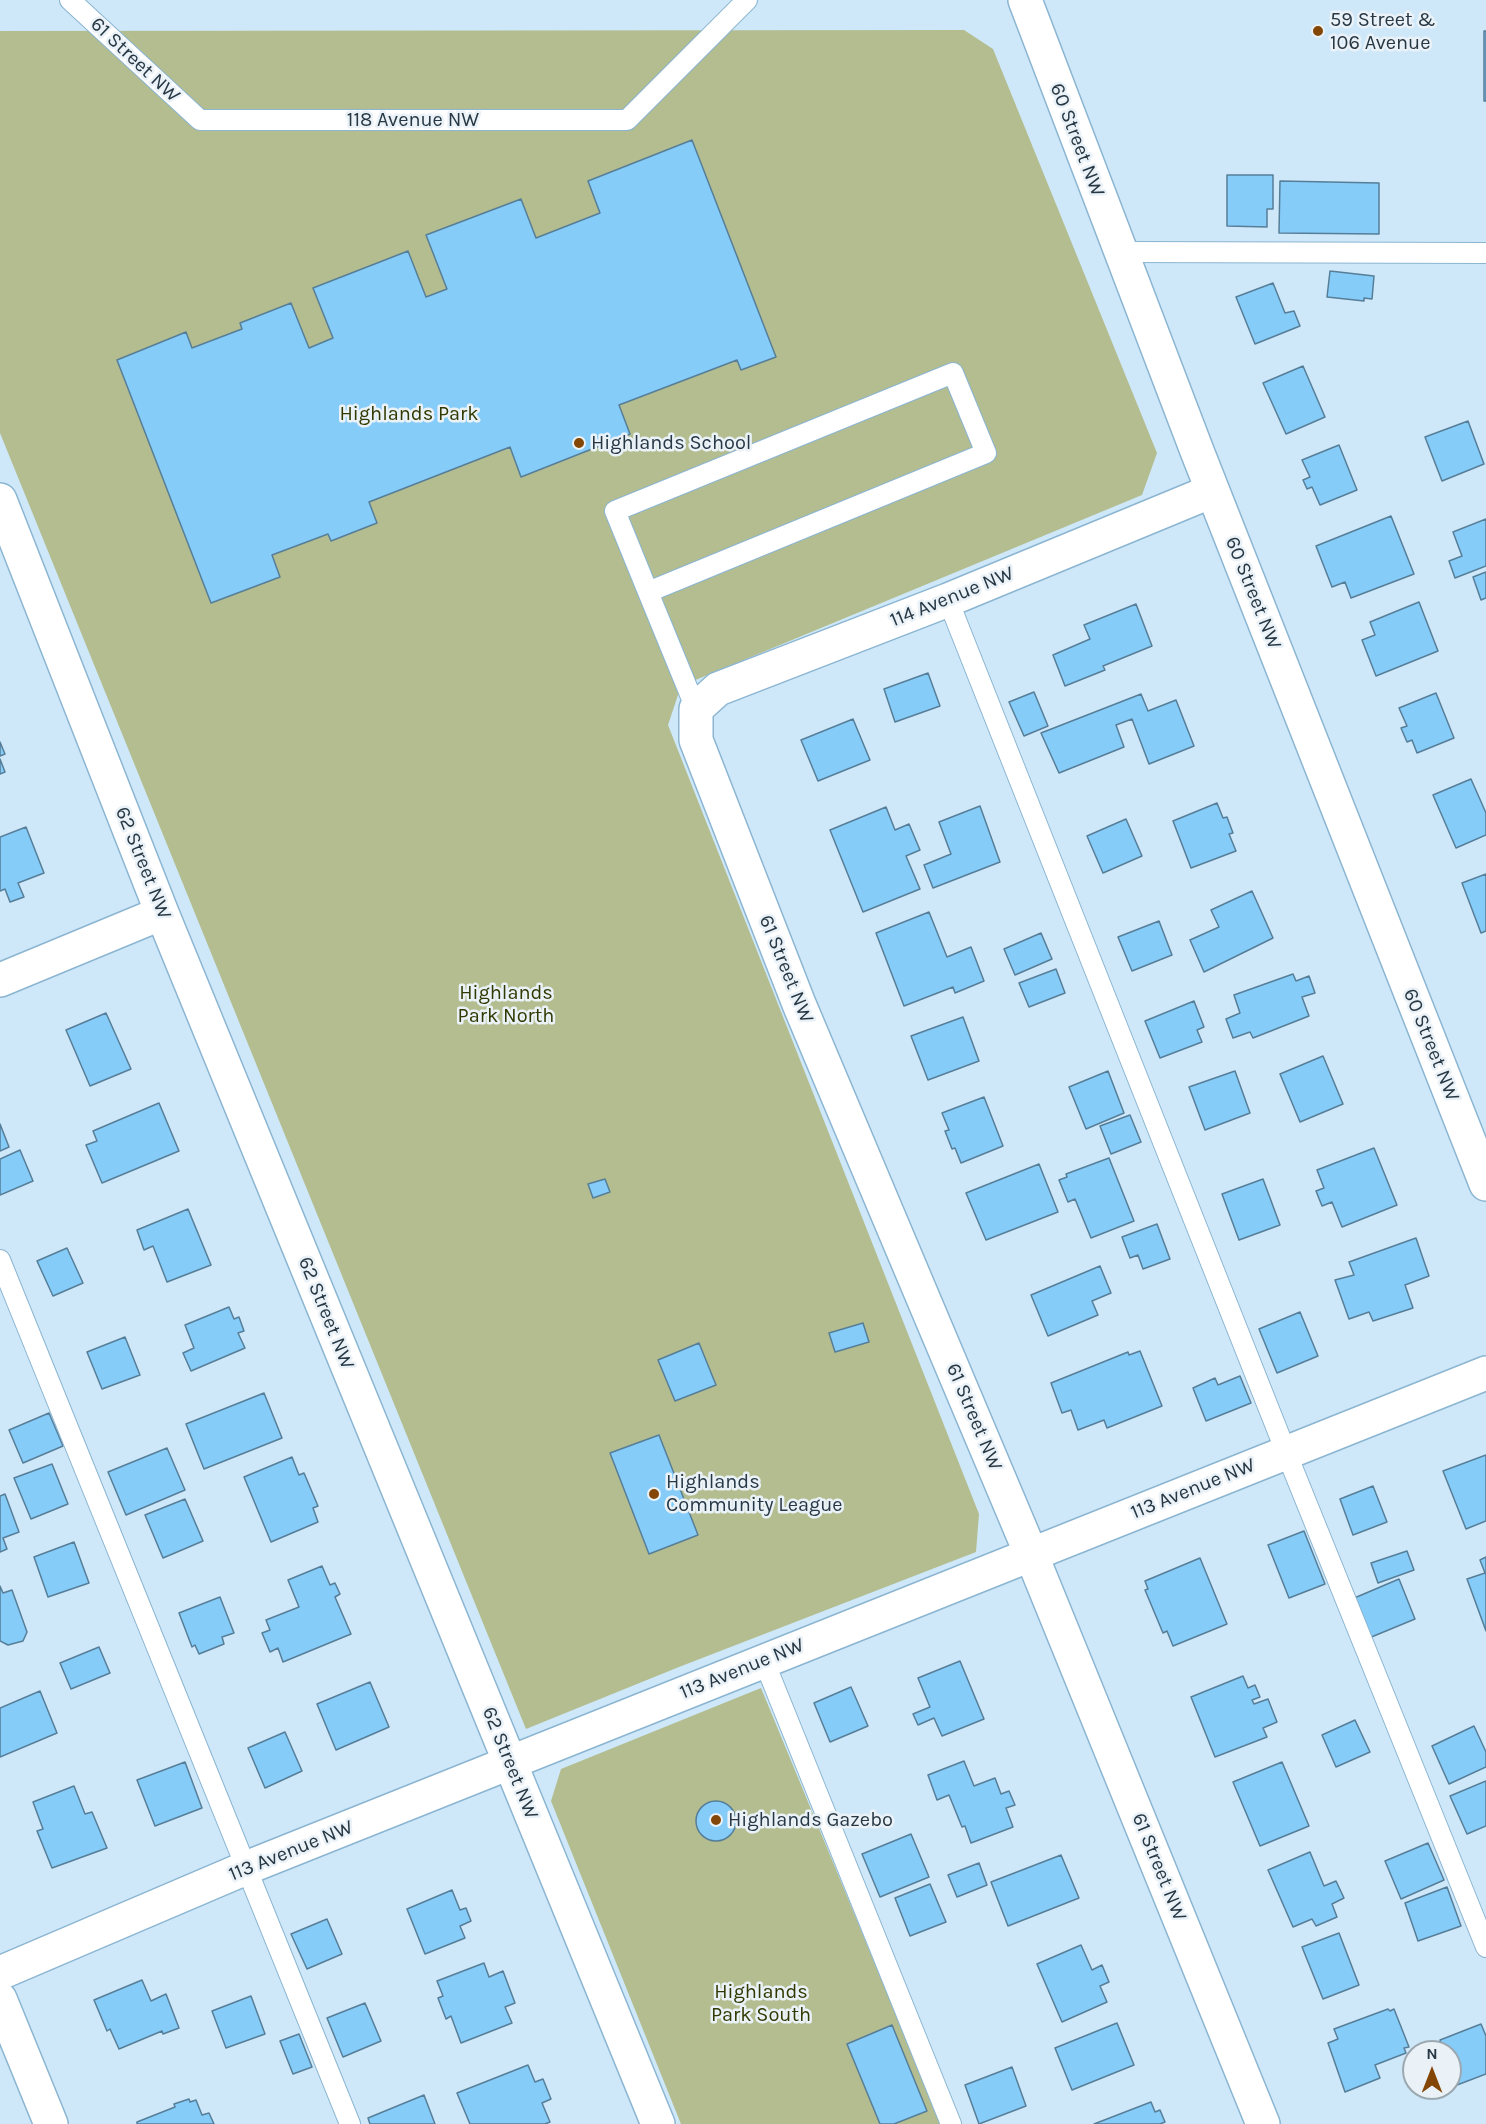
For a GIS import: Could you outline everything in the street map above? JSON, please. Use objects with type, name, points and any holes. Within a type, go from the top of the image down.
[{"type":"street","name":"60 Street NW","points":[[1025,0],[1212,491],[1486,1184]]},
{"type":"street","name":"114 Avenue NW","points":[[696,709],[718,688],[948,600],[1212,491]]},
{"type":"street","name":"62 Street NW","points":[[0,500],[162,912],[658,2124]]},
{"type":"street","name":"61 Street NW","points":[[696,709],[696,740],[799,1004],[1031,1554],[1263,2124]]},
{"type":"street","points":[[0,980],[162,912]]},
{"type":"street","name":"113 Avenue NW","points":[[0,1973],[246,1868],[1486,1373]]},
{"type":"street","points":[[0,1999],[51,2124]]},
{"type":"lane","name":"61 Street NW","points":[[70,0],[200,120]]},
{"type":"lane","name":"118 Avenue NW","points":[[200,120],[627,120],[747,0]]},
{"type":"lane","points":[[1120,252],[1486,253]]},
{"type":"lane","points":[[648,592],[986,453],[953,373],[615,511],[648,592],[696,709]]},
{"type":"lane","points":[[948,600],[1286,1452],[1486,1947]]},
{"type":"lane","points":[[0,1260],[350,2124]]},
{"type":"lane","points":[[764,1661],[951,2124]]},
{"type":"green space","name":"Highlands Park","points":[[964,30],[993,49],[1157,453],[1142,495],[681,686],[668,725],[979,1514],[976,1552],[526,1729],[0,433],[0,31]]},
{"type":"green space","name":"Highlands Park South","points":[[761,1688],[941,2124],[681,2124],[551,1801],[561,1769]]},
{"type":"building","points":[[1484,31],[1486,31],[1486,101],[1484,101]]},
{"type":"building","points":[[692,140],[776,357],[741,370],[737,360],[619,405],[630,434],[521,477],[510,447],[369,502],[377,523],[331,541],[328,534],[272,555],[280,577],[211,603],[117,360],[186,332],[192,348],[242,329],[240,323],[291,303],[309,348],[333,338],[313,288],[408,251],[426,297],[447,289],[426,235],[521,199],[536,238],[600,213],[588,181]]},
{"type":"building","points":[[1227,175],[1273,175],[1273,209],[1267,209],[1267,227],[1227,226]]},
{"type":"building","points":[[1280,181],[1379,183],[1379,234],[1279,233]]},
{"type":"building","points":[[1330,271],[1374,276],[1372,299],[1364,298],[1364,301],[1327,297]]},
{"type":"building","points":[[1273,283],[1285,313],[1294,311],[1300,326],[1255,344],[1236,297]]},
{"type":"building","points":[[1303,366],[1325,417],[1286,434],[1263,383]]},
{"type":"building","points":[[1468,421],[1484,464],[1442,481],[1425,437]]},
{"type":"building","points":[[1339,445],[1357,490],[1320,505],[1312,487],[1307,489],[1303,480],[1310,477],[1302,460]]},
{"type":"building","points":[[1391,516],[1414,574],[1351,598],[1345,582],[1332,587],[1316,546]]},
{"type":"building","points":[[1486,519],[1486,566],[1455,578],[1449,561],[1462,556],[1453,532]]},
{"type":"building","points":[[1486,572],[1486,598],[1481,600],[1473,577]]},
{"type":"building","points":[[1419,602],[1438,651],[1376,676],[1362,640],[1375,635],[1370,622]]},
{"type":"building","points":[[1136,604],[1152,646],[1103,666],[1105,670],[1065,686],[1053,655],[1090,639],[1084,625]]},
{"type":"building","points":[[928,673],[940,706],[895,722],[884,689]]},
{"type":"building","points":[[1034,692],[1048,726],[1024,736],[1009,702]]},
{"type":"building","points":[[1436,693],[1454,738],[1417,753],[1412,740],[1407,742],[1401,728],[1407,726],[1399,708]]},
{"type":"building","points":[[1141,694],[1148,711],[1176,700],[1194,746],[1149,764],[1132,719],[1116,725],[1124,747],[1059,773],[1041,733]]},
{"type":"building","points":[[853,719],[870,760],[818,781],[801,740]]},
{"type":"building","points":[[0,742],[5,754],[0,756]]},
{"type":"building","points":[[0,759],[5,772],[0,774]]},
{"type":"building","points":[[1471,779],[1486,813],[1486,835],[1456,848],[1433,795]]},
{"type":"building","points":[[1217,803],[1223,818],[1227,817],[1233,833],[1229,834],[1236,851],[1191,868],[1173,821]]},
{"type":"building","points":[[980,806],[1000,862],[933,888],[924,865],[951,854],[939,822]]},
{"type":"building","points":[[886,807],[895,830],[909,824],[920,850],[906,856],[920,889],[863,912],[830,830]]},
{"type":"building","points":[[1126,819],[1142,856],[1103,873],[1087,836]]},
{"type":"building","points":[[26,827],[44,873],[18,883],[24,897],[10,902],[5,889],[0,891],[0,837]]},
{"type":"building","points":[[1486,874],[1486,931],[1481,933],[1462,883]]},
{"type":"building","points":[[1252,891],[1273,938],[1204,972],[1190,940],[1219,927],[1211,910]]},
{"type":"building","points":[[929,912],[947,957],[971,947],[984,981],[955,993],[953,987],[904,1006],[876,933]]},
{"type":"building","points":[[1159,921],[1172,955],[1132,971],[1118,937]]},
{"type":"building","points":[[1041,933],[1052,959],[1015,975],[1004,949]]},
{"type":"building","points":[[1056,969],[1065,993],[1029,1007],[1019,983]]},
{"type":"building","points":[[1293,974],[1296,981],[1309,976],[1315,993],[1302,997],[1309,1016],[1253,1038],[1250,1032],[1233,1038],[1226,1019],[1240,1013],[1234,995]]},
{"type":"building","points":[[1194,1001],[1204,1027],[1197,1030],[1202,1042],[1160,1058],[1145,1021]]},
{"type":"building","points":[[106,1013],[131,1069],[90,1086],[66,1030]]},
{"type":"building","points":[[963,1017],[979,1061],[928,1080],[911,1036]]},
{"type":"building","points":[[1323,1056],[1343,1104],[1300,1122],[1280,1074]]},
{"type":"building","points":[[1108,1071],[1124,1113],[1086,1129],[1069,1087]]},
{"type":"building","points":[[1235,1071],[1250,1113],[1205,1130],[1189,1087]]},
{"type":"building","points":[[984,1097],[1003,1146],[961,1163],[945,1131],[949,1130],[942,1113]]},
{"type":"building","points":[[159,1103],[179,1151],[102,1183],[86,1145],[97,1141],[93,1131]]},
{"type":"building","points":[[1130,1115],[1141,1142],[1111,1154],[1100,1126]]},
{"type":"building","points":[[0,1124],[9,1147],[0,1151]]},
{"type":"building","points":[[1374,1148],[1397,1205],[1342,1227],[1332,1202],[1322,1206],[1316,1191],[1324,1188],[1317,1170]]},
{"type":"building","points":[[20,1150],[33,1181],[0,1195],[0,1159]]},
{"type":"building","points":[[1109,1158],[1134,1221],[1091,1238],[1075,1199],[1068,1202],[1059,1180],[1067,1177],[1066,1174]]},
{"type":"building","points":[[1039,1164],[1058,1212],[986,1240],[966,1193]]},
{"type":"building","points":[[605,1179],[610,1192],[593,1198],[588,1184]]},
{"type":"building","points":[[1263,1179],[1280,1225],[1239,1240],[1222,1194]]},
{"type":"building","points":[[188,1209],[211,1265],[167,1282],[153,1246],[144,1250],[137,1230]]},
{"type":"building","points":[[1157,1224],[1170,1259],[1143,1269],[1138,1255],[1130,1258],[1122,1237]]},
{"type":"building","points":[[1416,1238],[1429,1276],[1405,1285],[1413,1308],[1373,1321],[1369,1312],[1349,1319],[1335,1280],[1354,1275],[1349,1262]]},
{"type":"building","points":[[67,1248],[83,1283],[53,1296],[37,1261]]},
{"type":"building","points":[[1100,1266],[1111,1293],[1092,1301],[1098,1315],[1048,1336],[1031,1295]]},
{"type":"building","points":[[229,1307],[234,1319],[239,1317],[244,1331],[238,1333],[245,1348],[191,1371],[183,1353],[194,1348],[185,1325]]},
{"type":"building","points":[[1300,1312],[1318,1356],[1277,1373],[1259,1329]]},
{"type":"building","points":[[863,1323],[869,1342],[835,1352],[829,1333]]},
{"type":"building","points":[[125,1337],[140,1375],[102,1389],[87,1352]]},
{"type":"building","points":[[699,1343],[716,1385],[675,1401],[658,1360]]},
{"type":"building","points":[[1140,1351],[1162,1406],[1107,1428],[1104,1420],[1078,1430],[1071,1410],[1062,1413],[1051,1383],[1128,1352],[1129,1355]]},
{"type":"building","points":[[1240,1376],[1251,1403],[1206,1421],[1193,1388],[1215,1378],[1218,1385]]},
{"type":"building","points":[[264,1393],[282,1438],[204,1469],[186,1424]]},
{"type":"building","points":[[49,1413],[63,1446],[23,1463],[9,1430]]},
{"type":"building","name":"Highlands Community League","points":[[659,1435],[698,1535],[649,1554],[610,1453]]},
{"type":"building","points":[[167,1448],[185,1490],[126,1515],[108,1472]]},
{"type":"building","points":[[1486,1455],[1486,1521],[1466,1529],[1443,1471]]},
{"type":"building","points":[[292,1457],[299,1475],[304,1473],[318,1506],[313,1508],[318,1522],[271,1542],[244,1477]]},
{"type":"building","points":[[52,1464],[68,1504],[31,1519],[14,1478]]},
{"type":"building","points":[[1373,1486],[1387,1522],[1353,1535],[1340,1499]]},
{"type":"building","points":[[5,1494],[19,1532],[3,1538],[7,1549],[0,1552],[0,1496]]},
{"type":"building","points":[[185,1499],[203,1541],[163,1558],[145,1515]]},
{"type":"building","points":[[1304,1531],[1325,1584],[1289,1598],[1268,1545]]},
{"type":"building","points":[[74,1542],[89,1583],[48,1597],[34,1557]]},
{"type":"building","points":[[1407,1551],[1414,1570],[1378,1583],[1371,1563]]},
{"type":"building","points":[[1486,1557],[1486,1631],[1467,1579],[1485,1573],[1480,1560]]},
{"type":"building","points":[[1200,1558],[1227,1624],[1173,1646],[1167,1631],[1163,1633],[1145,1590],[1148,1589],[1145,1581]]},
{"type":"building","points":[[322,1566],[330,1585],[335,1583],[340,1594],[335,1597],[351,1634],[283,1662],[278,1648],[270,1652],[262,1633],[270,1630],[266,1620],[299,1607],[288,1580]]},
{"type":"building","points":[[1399,1579],[1415,1619],[1369,1638],[1352,1599]]},
{"type":"building","points":[[0,1586],[3,1593],[12,1590],[27,1632],[23,1641],[8,1645],[0,1641]]},
{"type":"building","points":[[220,1597],[234,1633],[222,1637],[224,1644],[199,1654],[195,1645],[192,1647],[179,1613]]},
{"type":"building","points":[[99,1647],[110,1673],[71,1689],[60,1663]]},
{"type":"building","points":[[960,1661],[984,1719],[942,1736],[934,1718],[918,1725],[913,1714],[930,1707],[918,1678]]},
{"type":"building","points":[[1243,1676],[1248,1688],[1255,1685],[1260,1697],[1252,1700],[1254,1704],[1268,1699],[1277,1722],[1263,1728],[1267,1737],[1215,1757],[1191,1697]]},
{"type":"building","points":[[370,1682],[389,1727],[336,1750],[317,1704]]},
{"type":"building","points":[[851,1687],[868,1726],[830,1742],[814,1703]]},
{"type":"building","points":[[40,1691],[57,1733],[0,1757],[0,1708]]},
{"type":"building","points":[[1355,1720],[1370,1752],[1336,1767],[1322,1735]]},
{"type":"building","points":[[1474,1726],[1486,1752],[1486,1767],[1449,1784],[1432,1746]]},
{"type":"building","points":[[285,1732],[302,1771],[265,1788],[248,1748]]},
{"type":"building","points":[[964,1761],[974,1786],[995,1778],[1001,1794],[1009,1791],[1015,1805],[1006,1808],[1013,1827],[971,1843],[949,1795],[937,1800],[928,1775]]},
{"type":"building","points":[[185,1762],[202,1808],[155,1826],[137,1780]]},
{"type":"building","points":[[1282,1762],[1309,1826],[1260,1846],[1233,1782]]},
{"type":"building","points":[[1486,1781],[1486,1826],[1467,1834],[1450,1796]]},
{"type":"building","points":[[74,1786],[85,1814],[92,1812],[107,1848],[52,1868],[37,1831],[43,1829],[33,1802]]},
{"type":"building","name":"Highlands Gazebo","points":[[716,1801],[724,1802],[730,1807],[735,1813],[735,1829],[730,1835],[724,1840],[716,1841],[708,1840],[702,1835],[697,1829],[696,1821],[697,1813],[702,1807],[708,1802]]},
{"type":"building","points":[[911,1834],[929,1877],[880,1897],[862,1854]]},
{"type":"building","points":[[1428,1843],[1444,1880],[1401,1899],[1385,1861]]},
{"type":"building","points":[[1310,1852],[1324,1886],[1336,1881],[1344,1898],[1332,1904],[1337,1917],[1316,1926],[1312,1919],[1293,1927],[1268,1870]]},
{"type":"building","points":[[1061,1855],[1079,1898],[1008,1926],[991,1882]]},
{"type":"building","points":[[979,1863],[987,1885],[957,1897],[948,1875]]},
{"type":"building","points":[[930,1884],[946,1922],[910,1936],[895,1898]]},
{"type":"building","points":[[1447,1887],[1461,1926],[1418,1941],[1405,1903]]},
{"type":"building","points":[[452,1890],[460,1910],[466,1908],[471,1921],[460,1926],[465,1938],[425,1954],[407,1909]]},
{"type":"building","points":[[327,1919],[342,1954],[307,1969],[291,1934]]},
{"type":"building","points":[[1339,1933],[1359,1985],[1323,1999],[1302,1947]]},
{"type":"building","points":[[1081,1945],[1092,1970],[1102,1965],[1109,1982],[1100,1986],[1107,2002],[1062,2022],[1037,1964]]},
{"type":"building","points":[[484,1963],[489,1977],[503,1971],[515,2003],[505,2007],[512,2023],[461,2043],[451,2016],[446,2019],[438,1998],[443,1996],[437,1981]]},
{"type":"building","points":[[142,1980],[151,2001],[166,1994],[179,2028],[163,2034],[162,2031],[119,2049],[110,2029],[107,2031],[94,2000]]},
{"type":"building","points":[[251,1996],[265,2034],[226,2048],[212,2011]]},
{"type":"building","points":[[365,2003],[381,2041],[343,2057],[327,2018]]},
{"type":"building","points":[[1388,2009],[1390,2011],[1394,2009],[1406,2040],[1402,2040],[1402,2055],[1375,2065],[1380,2078],[1345,2092],[1328,2043],[1338,2039],[1334,2029]]},
{"type":"building","points":[[1117,2023],[1134,2065],[1072,2090],[1055,2048]]},
{"type":"building","points":[[1481,2024],[1486,2036],[1486,2074],[1462,2083],[1462,2040],[1440,2040]]},
{"type":"building","points":[[892,2025],[927,2111],[894,2124],[880,2124],[847,2044]]},
{"type":"building","points":[[299,2034],[312,2067],[293,2074],[280,2041]]},
{"type":"building","points":[[528,2065],[535,2082],[543,2079],[551,2099],[542,2103],[550,2122],[545,2124],[470,2124],[457,2093]]},
{"type":"building","points":[[1012,2067],[1026,2106],[979,2124],[965,2085]]},
{"type":"building","points":[[424,2095],[435,2124],[370,2124],[368,2118]]},
{"type":"building","points":[[189,2099],[190,2102],[196,2100],[202,2115],[209,2113],[214,2124],[137,2124],[137,2122],[175,2107],[174,2104]]},
{"type":"building","points":[[1151,2102],[1155,2112],[1160,2110],[1165,2122],[1160,2124],[1094,2124]]},
{"type":"place","name":"59 Street & 106 Avenue","points":[[1318,31]]},
{"type":"place","name":"Highlands School","points":[[579,443]]},
{"type":"place","name":"Highlands Community League","points":[[654,1494]]},
{"type":"place","name":"Highlands Gazebo","points":[[716,1820]]},
{"type":"park label","name":"Highlands Park North","points":[[506,1004]]}]
